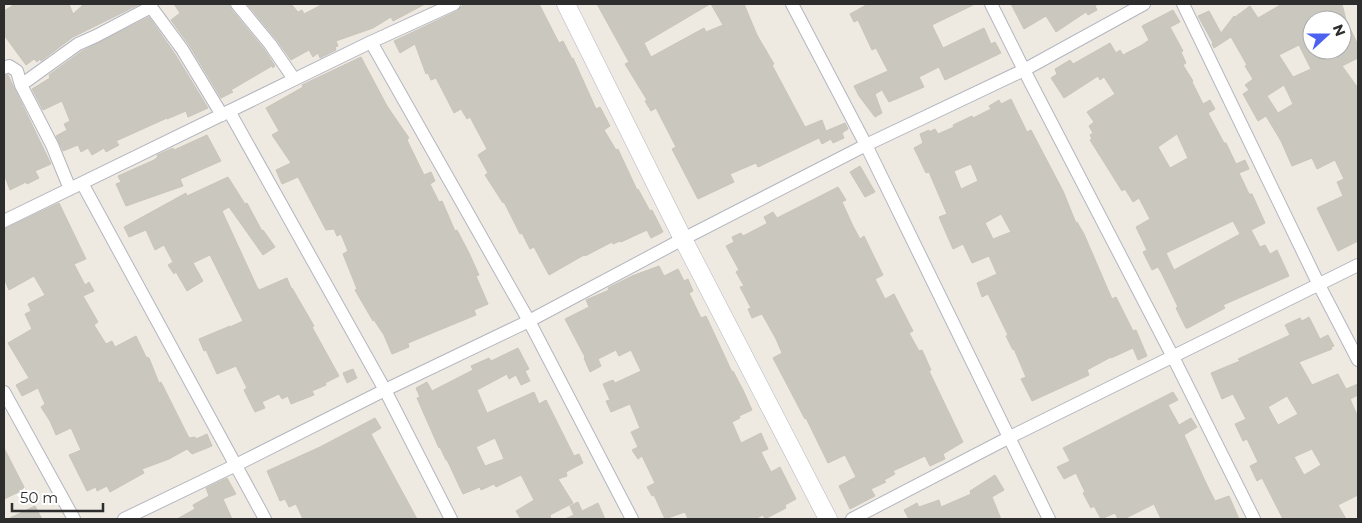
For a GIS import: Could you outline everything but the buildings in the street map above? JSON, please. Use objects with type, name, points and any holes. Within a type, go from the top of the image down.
[{"type":"main road","points":[[566,4],[683,239],[828,519]]},
{"type":"street","points":[[237,4],[270,44],[294,80]]},
{"type":"street","points":[[4,221],[371,42],[454,4]]},
{"type":"street","points":[[792,4],[866,146],[1008,438],[1050,519]]},
{"type":"street","points":[[991,4],[1174,357],[1254,519]]},
{"type":"street","points":[[124,519],[529,321],[683,239],[866,146],[1024,70],[1144,4]]},
{"type":"street","points":[[1183,4],[1319,285],[1358,360]]},
{"type":"street","points":[[22,85],[78,44],[151,7],[182,48],[225,113],[385,390],[451,519]]},
{"type":"street","points":[[371,42],[529,321],[632,519]]},
{"type":"street","points":[[4,68],[9,66],[17,71],[52,145],[236,465],[264,519]]},
{"type":"street","points":[[852,519],[1008,438],[1358,265]]},
{"type":"street","points":[[4,392],[74,519]]}]
